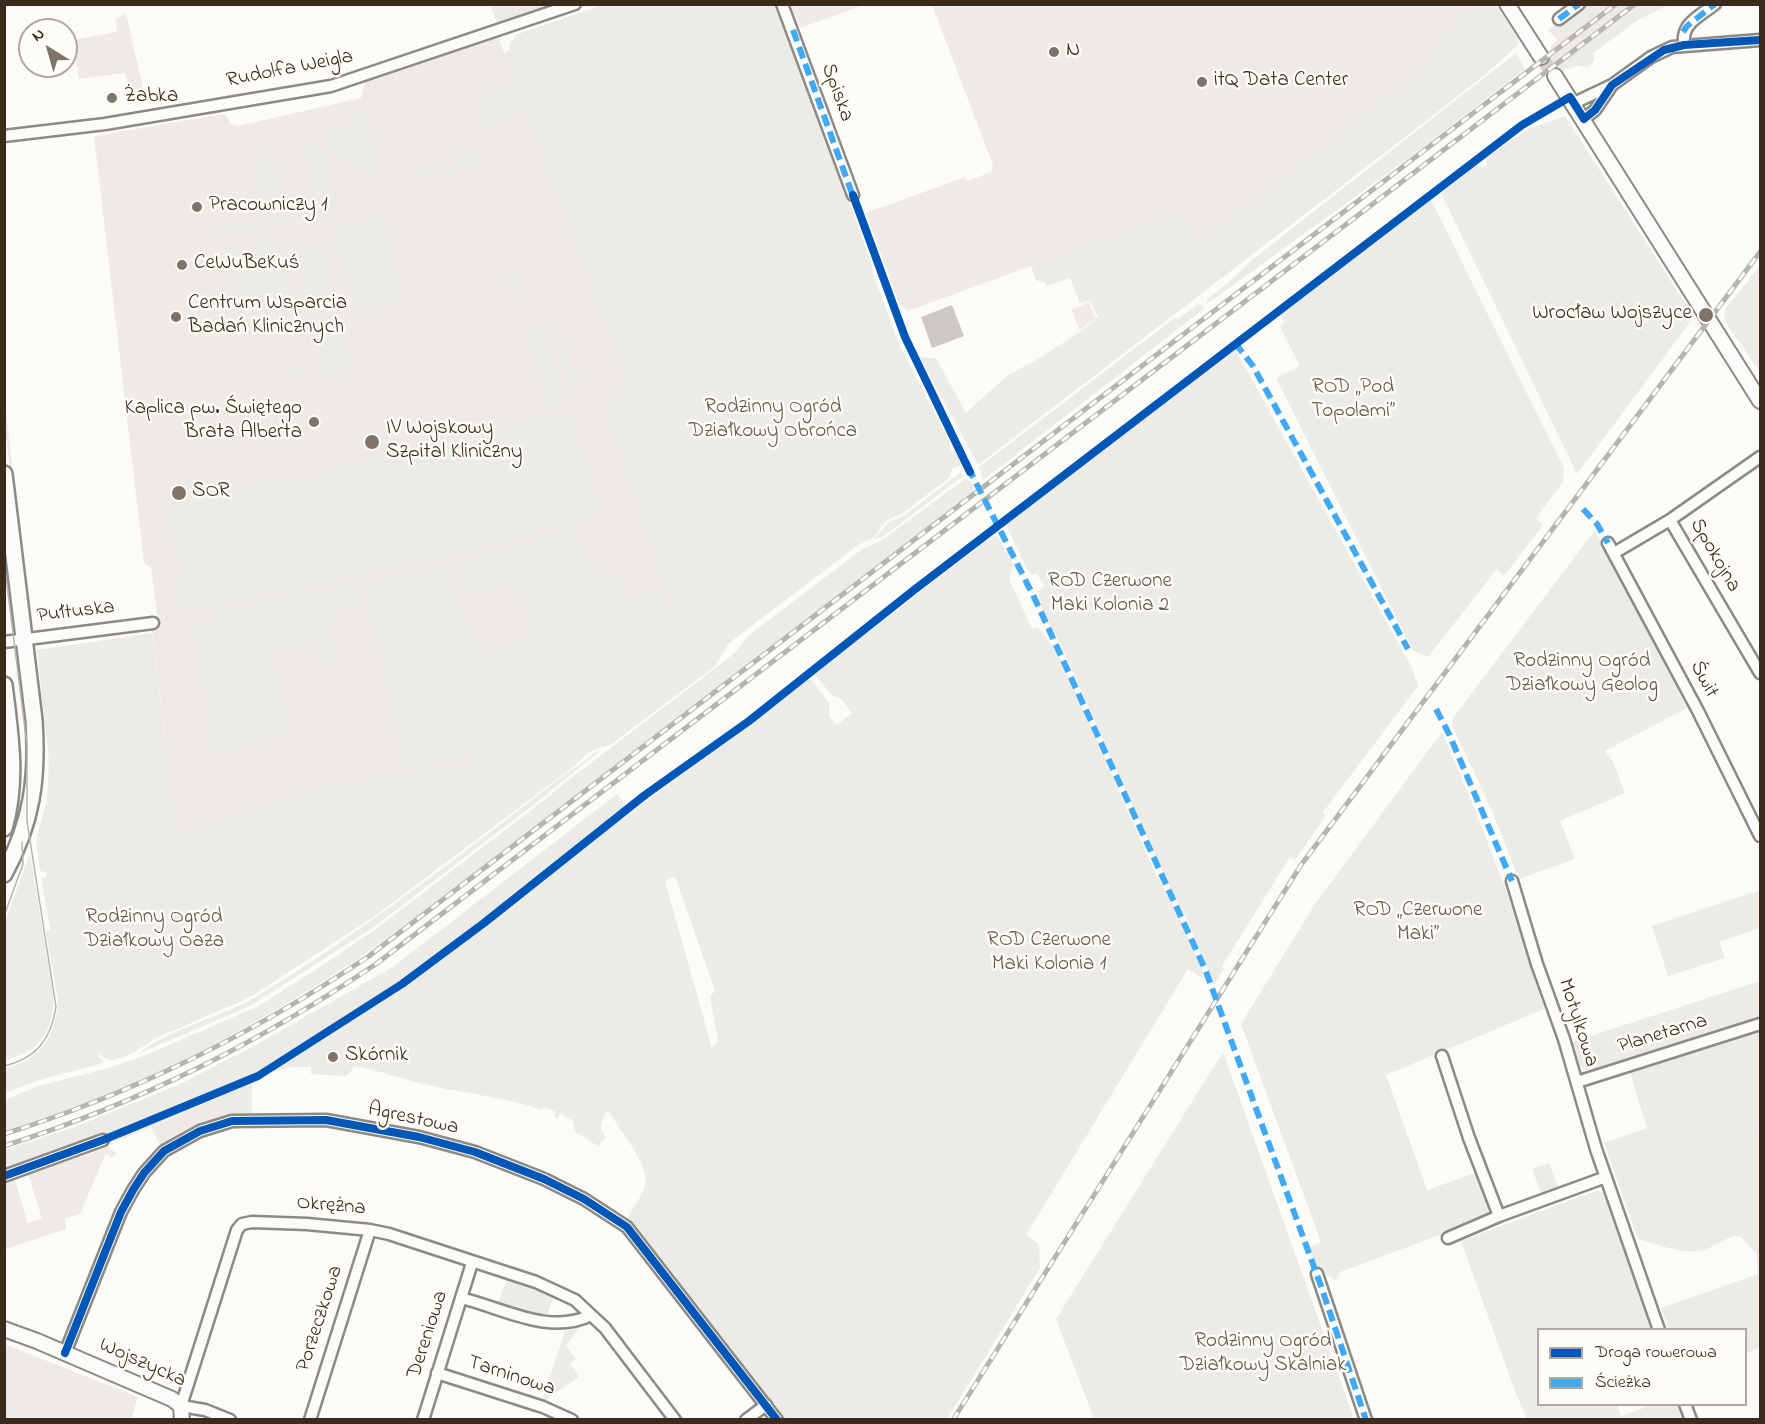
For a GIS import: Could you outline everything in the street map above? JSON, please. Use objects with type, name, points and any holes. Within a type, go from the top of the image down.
[{"type":"main road","points":[[4,474],[35,740],[35,785],[24,831],[4,874]]},
{"type":"main road","points":[[4,686],[12,750],[10,799],[4,828]]},
{"type":"street","name":"Rudolfa Weigla","points":[[4,136],[105,124],[331,86],[575,4]]},
{"type":"street","name":"Spiska","points":[[782,4],[853,195]]},
{"type":"street","points":[[1507,4],[1541,57]]},
{"type":"street","points":[[1558,19],[1579,4]]},
{"type":"street","points":[[1684,45],[1683,35],[1687,26],[1715,4]]},
{"type":"street","points":[[1572,100],[1612,85],[1658,53],[1672,47],[1761,40]]},
{"type":"street","points":[[1555,76],[1761,401]]},
{"type":"street","points":[[1584,119],[1595,110],[1612,85]]},
{"type":"street","name":"Spokojna","points":[[1614,554],[1670,520],[1761,457]]},
{"type":"street","name":"Spokojna","points":[[1670,520],[1761,673]]},
{"type":"street","name":"Świt","points":[[1608,543],[1698,711],[1761,836]]},
{"type":"street","name":"Pułtuska","points":[[4,642],[153,623]]},
{"type":"street","name":"Motylkowa","points":[[1512,881],[1577,1082],[1596,1149],[1659,1328]]},
{"type":"street","name":"Planetarna","points":[[1577,1082],[1761,1024]]},
{"type":"street","points":[[1442,1056],[1469,1138],[1499,1216]]},
{"type":"street","name":"Agrestowa","points":[[65,1353],[121,1212],[144,1173],[164,1151],[200,1131],[232,1120],[326,1120],[419,1137],[475,1152],[544,1179],[584,1199],[619,1221],[655,1261],[777,1419]]},
{"type":"street","points":[[4,1176],[103,1140]]},
{"type":"street","points":[[1448,1238],[1499,1216],[1606,1177]]},
{"type":"street","name":"Okrężna","points":[[182,1413],[239,1226],[245,1222],[262,1222],[307,1224],[389,1234],[472,1263],[536,1282],[562,1293],[575,1300],[605,1328],[675,1419]]},
{"type":"street","name":"Porzeczkowa","points":[[310,1419],[370,1230]]},
{"type":"street","name":"Dereniowa","points":[[423,1419],[472,1263]]},
{"type":"street","points":[[1317,1274],[1366,1419]]},
{"type":"street","points":[[461,1298],[549,1324],[572,1322],[591,1315]]},
{"type":"street","name":"Wojszycka","points":[[4,1329],[157,1392],[182,1413],[205,1410],[230,1419]]},
{"type":"street","name":"Tarninowa","points":[[437,1373],[572,1419]]},
{"type":"street","points":[[746,1419],[766,1405]]},
{"type":"shaded area","points":[[791,4],[864,5],[800,28]]},
{"type":"shaded area","points":[[1489,4],[1465,39],[1199,244],[1190,222],[1176,213],[908,311],[899,304],[866,213],[965,177],[967,181],[991,172],[993,165],[932,5]]},
{"type":"shaded area","points":[[1586,5],[1668,5],[1636,21],[1593,53],[1594,61],[1587,67],[1576,65],[1561,72],[1547,53],[1557,40],[1558,33]]},
{"type":"shaded area","points":[[126,14],[143,95],[132,97],[125,73],[79,79],[78,39],[117,32],[115,19]]},
{"type":"shaded area","name":"IV Wojskowy Szpital Kliniczny","points":[[498,36],[629,390],[601,398],[695,679],[627,730],[441,768],[323,785],[177,834],[152,630],[159,629],[151,568],[144,563],[94,136],[225,114],[231,124],[238,126],[361,98],[365,81]]},
{"type":"shaded area","points":[[1089,302],[1096,318],[1080,330],[1071,310]]},
{"type":"shaded area","points":[[952,305],[964,336],[932,348],[921,317]]},
{"type":"shaded area","points":[[215,1099],[225,1116],[193,1127],[161,1147],[151,1127]]},
{"type":"shaded area","points":[[108,1146],[116,1153],[112,1158],[106,1153],[80,1214],[65,1219],[66,1229],[5,1249],[5,1181],[14,1178],[28,1223],[42,1219],[28,1174]]},
{"type":"shaded area","points":[[4,1344],[138,1397],[131,1419],[5,1419]]},
{"type":"green space","points":[[490,4],[560,5],[498,26]]},
{"type":"green space","points":[[1467,4],[1496,5],[1518,38],[1518,45],[1487,73],[1408,135],[978,465],[920,357],[936,358],[966,413],[1008,375],[1080,332],[1098,317],[1090,301],[1080,303],[1070,278],[1047,286],[1036,280],[1031,266],[1176,213],[1187,218],[1200,243],[1419,73],[1430,55],[1456,27],[1457,20],[1462,16],[1458,11]]},
{"type":"green space","points":[[1641,4],[1668,5],[1636,21],[1593,53],[1594,61],[1587,67],[1576,65],[1561,72],[1557,67]]},
{"type":"green space","points":[[602,5],[774,5],[785,34],[791,36],[899,344],[950,443],[950,451],[957,451],[963,464],[952,469],[949,478],[903,513],[886,521],[873,538],[858,545],[729,643],[715,666],[610,745],[588,754],[375,916],[242,1001],[156,1038],[133,1053],[111,1061],[98,1054],[103,1063],[36,1081],[5,1093],[5,1069],[28,1059],[44,1045],[54,1026],[58,1001],[46,931],[50,930],[41,877],[46,878],[46,872],[40,871],[36,840],[47,798],[49,761],[37,650],[152,633],[177,834],[323,785],[476,761],[475,756],[404,770],[363,584],[448,564],[459,601],[486,653],[536,631],[513,581],[471,598],[462,588],[456,562],[576,526],[589,563],[597,561],[603,575],[619,573],[630,600],[662,589],[676,633],[679,632],[601,398],[629,390],[504,53],[510,50],[509,45],[518,34]]},
{"type":"green space","points":[[1586,5],[1609,5],[1569,34],[1558,33],[1557,40],[1548,30]]},
{"type":"green space","points":[[1516,53],[1525,69],[1421,149],[1207,304],[1207,299],[1227,284],[1253,259]]},
{"type":"green space","points":[[512,82],[524,115],[486,128],[475,95]]},
{"type":"green space","points":[[369,113],[372,127],[369,129],[371,137],[375,137],[382,171],[380,178],[376,180],[340,155],[326,149],[322,129],[358,121],[357,115]]},
{"type":"green space","points":[[1565,116],[1694,317],[1577,474],[1441,193],[1477,165],[1483,167],[1487,164],[1486,158],[1530,128]]},
{"type":"green space","points":[[301,139],[332,155],[326,157],[333,190],[338,190],[343,213],[318,218]]},
{"type":"green space","points":[[471,147],[480,152],[484,165],[481,168],[446,176],[458,150]]},
{"type":"green space","points":[[267,152],[269,161],[276,161],[289,226],[134,243],[133,241],[274,216],[270,196],[260,197],[252,155]]},
{"type":"green space","points":[[448,161],[441,177],[417,183],[412,170]]},
{"type":"green space","name":"ROD „Pod Topolami”","points":[[1431,200],[1564,468],[1563,482],[1536,518],[1543,525],[1504,576],[1497,569],[1428,657],[1413,651],[1276,378],[1300,366],[1280,327],[1284,322],[1281,314]]},
{"type":"green space","points":[[378,215],[388,222],[404,297],[396,306],[364,314],[351,305],[335,230],[340,225]]},
{"type":"green space","points":[[271,239],[276,241],[280,247],[295,316],[254,327],[242,333],[230,282],[242,279],[240,271],[228,273],[225,251],[231,244],[248,242],[247,266],[254,266],[253,258],[260,257],[258,247],[252,248],[251,242]]},
{"type":"green space","points":[[320,243],[326,246],[341,322],[311,329],[294,255],[297,249]]},
{"type":"green space","points":[[1760,266],[1760,372],[1724,320],[1726,308]]},
{"type":"green space","points":[[510,270],[519,274],[525,286],[520,295],[510,297],[504,271]]},
{"type":"green space","points":[[220,283],[230,331],[224,338],[220,325],[207,328],[199,290]]},
{"type":"green space","points":[[1198,304],[1205,308],[983,480],[979,467],[1175,318],[1178,319]]},
{"type":"green space","points":[[294,318],[293,325],[276,333],[261,336],[243,334]]},
{"type":"green space","points":[[538,319],[565,397],[560,407],[537,412],[536,407],[545,405],[524,327]]},
{"type":"green space","points":[[546,323],[557,323],[560,326],[575,372],[588,369],[571,396]]},
{"type":"green space","points":[[342,327],[352,370],[348,374],[323,378],[312,334]]},
{"type":"green space","name":"ROD Czerwone Maki Kolonia 2","points":[[1235,349],[1411,666],[1418,686],[1323,812],[1325,817],[1295,860],[1290,857],[1222,966],[1224,969],[1214,985],[1188,922],[1162,871],[1064,652],[1043,611],[1038,591],[1044,587],[1037,573],[1033,575],[1028,571],[1005,523],[1163,401]]},
{"type":"green space","points":[[305,353],[310,375],[291,381],[285,357],[290,356],[296,373],[300,370],[296,355]]},
{"type":"green space","points":[[4,396],[22,544],[19,544],[5,427]]},
{"type":"green space","points":[[560,412],[567,413],[573,421],[604,511],[599,517],[453,557],[182,614],[176,593],[185,575],[169,528],[167,510],[169,504],[283,476],[318,475],[335,470],[349,462]]},
{"type":"green space","points":[[961,472],[963,476],[884,536],[872,541],[889,522],[905,515]]},
{"type":"green space","points":[[965,479],[974,486],[973,492],[400,930],[307,991],[210,1046],[110,1093],[58,1114],[5,1131],[5,1100],[38,1086],[109,1068],[141,1057],[257,1007],[329,961],[376,929],[735,653],[748,636],[861,550],[885,538]]},
{"type":"green space","name":"Rodzinny Ogród Działkowy Geolog","points":[[1595,530],[1687,708],[1605,751],[1613,762],[1625,793],[1560,821],[1575,859],[1519,879],[1492,811],[1452,725],[1453,718]]},
{"type":"green space","name":"ROD Czerwone Maki Kolonia 1","points":[[998,537],[1014,565],[1009,579],[1032,629],[1038,627],[1058,653],[1155,872],[1181,920],[1204,975],[1200,977],[1188,969],[1026,1235],[1039,1245],[1040,1268],[947,1419],[782,1419],[628,1218],[644,1189],[646,1177],[638,1157],[608,1110],[601,1127],[606,1137],[598,1146],[575,1132],[573,1121],[560,1113],[558,1118],[554,1117],[556,1112],[544,1107],[542,1110],[503,1099],[426,1085],[354,1066],[345,1076],[311,1074],[311,1067],[295,1067],[267,1074],[252,1082],[252,1113],[225,1116],[215,1099],[123,1139],[114,1132],[5,1168],[4,1150],[72,1128],[180,1084],[252,1047],[393,967],[617,794],[631,813],[757,718],[805,678],[812,680],[829,703],[829,716],[837,725],[852,713],[840,698],[833,696],[814,674],[990,538]],"holes":[[[675,876],[715,991],[710,996],[718,1041],[712,1048],[665,881]]]},
{"type":"green space","points":[[360,581],[365,605],[327,616],[340,663],[320,668],[314,643],[273,653],[293,729],[290,736],[221,754],[210,747],[194,635],[189,627],[215,623],[212,611]]},
{"type":"green space","name":"ROD „Czerwone Maki”","points":[[1442,732],[1508,896],[1544,1009],[1386,1075],[1427,1190],[1475,1173],[1491,1216],[1340,1272],[1335,1281],[1316,1266],[1310,1247],[1321,1242],[1241,1024],[1315,904]]},
{"type":"green space","points":[[601,750],[374,927],[250,1006],[138,1054],[166,1037],[242,1004],[298,970],[378,916],[572,769]]},
{"type":"green space","points":[[30,853],[53,996],[53,1009],[47,1030],[36,1045],[5,1060],[5,922]]},
{"type":"green space","points":[[1760,890],[1760,928],[1719,942],[1725,958],[1668,976],[1652,926]]},
{"type":"green space","points":[[1760,981],[1760,1017],[1589,1072],[1580,1067],[1572,1042]]},
{"type":"green space","points":[[1760,1031],[1760,1130],[1758,1131],[1760,1139],[1760,1348],[1747,1353],[1747,1328],[1669,1328],[1661,1308],[1758,1274],[1756,1253],[1740,1236],[1728,1238],[1709,1248],[1692,1251],[1673,1249],[1638,1239],[1604,1143],[1647,1128],[1630,1073]]},
{"type":"green space","name":"Rodzinny Ogród Działkowy Skalniak","points":[[1223,1052],[1354,1419],[1094,1419],[1056,1319]]},
{"type":"green space","points":[[1549,1163],[1559,1189],[1542,1196],[1532,1169]]},
{"type":"green space","points":[[1598,1190],[1606,1195],[1654,1328],[1537,1328],[1537,1406],[1617,1406],[1621,1416],[1649,1406],[1680,1406],[1685,1419],[1527,1419],[1461,1241]]},
{"type":"green space","points":[[507,1278],[555,1294],[545,1319],[498,1304]]},
{"type":"green space","points":[[579,1328],[566,1346],[576,1359],[570,1364],[579,1377],[548,1398],[547,1402],[542,1401],[565,1331]]},
{"type":"tunnel","points":[[1541,57],[1555,76]]},
{"type":"tram line","points":[[4,561],[27,745],[27,821],[56,1007],[50,1029],[40,1046],[25,1058],[4,1066]]},
{"type":"tram line","points":[[4,916],[23,864],[22,842]]},
{"type":"railway","points":[[4,1134],[100,1100],[193,1058],[283,1010],[369,956],[1616,4]]},
{"type":"railway","points":[[4,1146],[103,1110],[197,1068],[287,1020],[376,964],[1635,4]]},
{"type":"railway","points":[[953,1420],[1301,865],[1760,252]]},
{"type":"marked path","points":[[1559,19],[1579,4]]},
{"type":"marked path","points":[[1683,32],[1687,26],[1715,4]]},
{"type":"marked path","points":[[793,30],[854,199]]},
{"type":"marked path","points":[[1235,343],[1253,366],[1408,649]]},
{"type":"marked path","points":[[968,467],[1034,597],[1205,969],[1321,1286],[1366,1420]]},
{"type":"marked path","points":[[1583,509],[1597,524],[1608,543]]},
{"type":"marked path","points":[[1436,709],[1512,881]]},
{"type":"cycle path","points":[[4,1176],[103,1140],[258,1076],[402,984],[484,923],[645,795],[749,721],[914,590],[1522,125],[1570,97],[1584,119],[1595,110],[1612,85],[1664,50],[1684,45],[1760,40]]},
{"type":"cycle path","points":[[853,195],[905,337],[970,472]]},
{"type":"cycle path","points":[[65,1353],[121,1212],[144,1173],[164,1151],[200,1131],[232,1121],[326,1120],[419,1137],[475,1152],[544,1179],[584,1199],[627,1227],[777,1420]]},
{"type":"place","name":"N","points":[[1054,52]]},
{"type":"place","name":"itQ Data Center","points":[[1202,82]]},
{"type":"place","name":"Żabka","points":[[112,98]]},
{"type":"place","name":"Pracowniczy 1","points":[[197,207]]},
{"type":"place","name":"CeWuBeKuś","points":[[182,265]]},
{"type":"place","name":"Wrocław Wojszyce","points":[[1706,315]]},
{"type":"place","name":"Centrum Wsparcia Badań Klinicznych","points":[[176,317]]},
{"type":"place","name":"Kaplica pw. Świętego Brata Alberta","points":[[314,422]]},
{"type":"place","name":"IV Wojskowy Szpital Kliniczny","points":[[372,442]]},
{"type":"place","name":"SOR","points":[[179,493]]},
{"type":"place","name":"Skórnik","points":[[333,1057]]},
{"type":"park label","name":"Rodzinny Ogród Działkowy Obrońca","points":[[773,421]]},
{"type":"park label","name":"Rodzinny Ogród Działkowy Oaza","points":[[154,931]]}]
